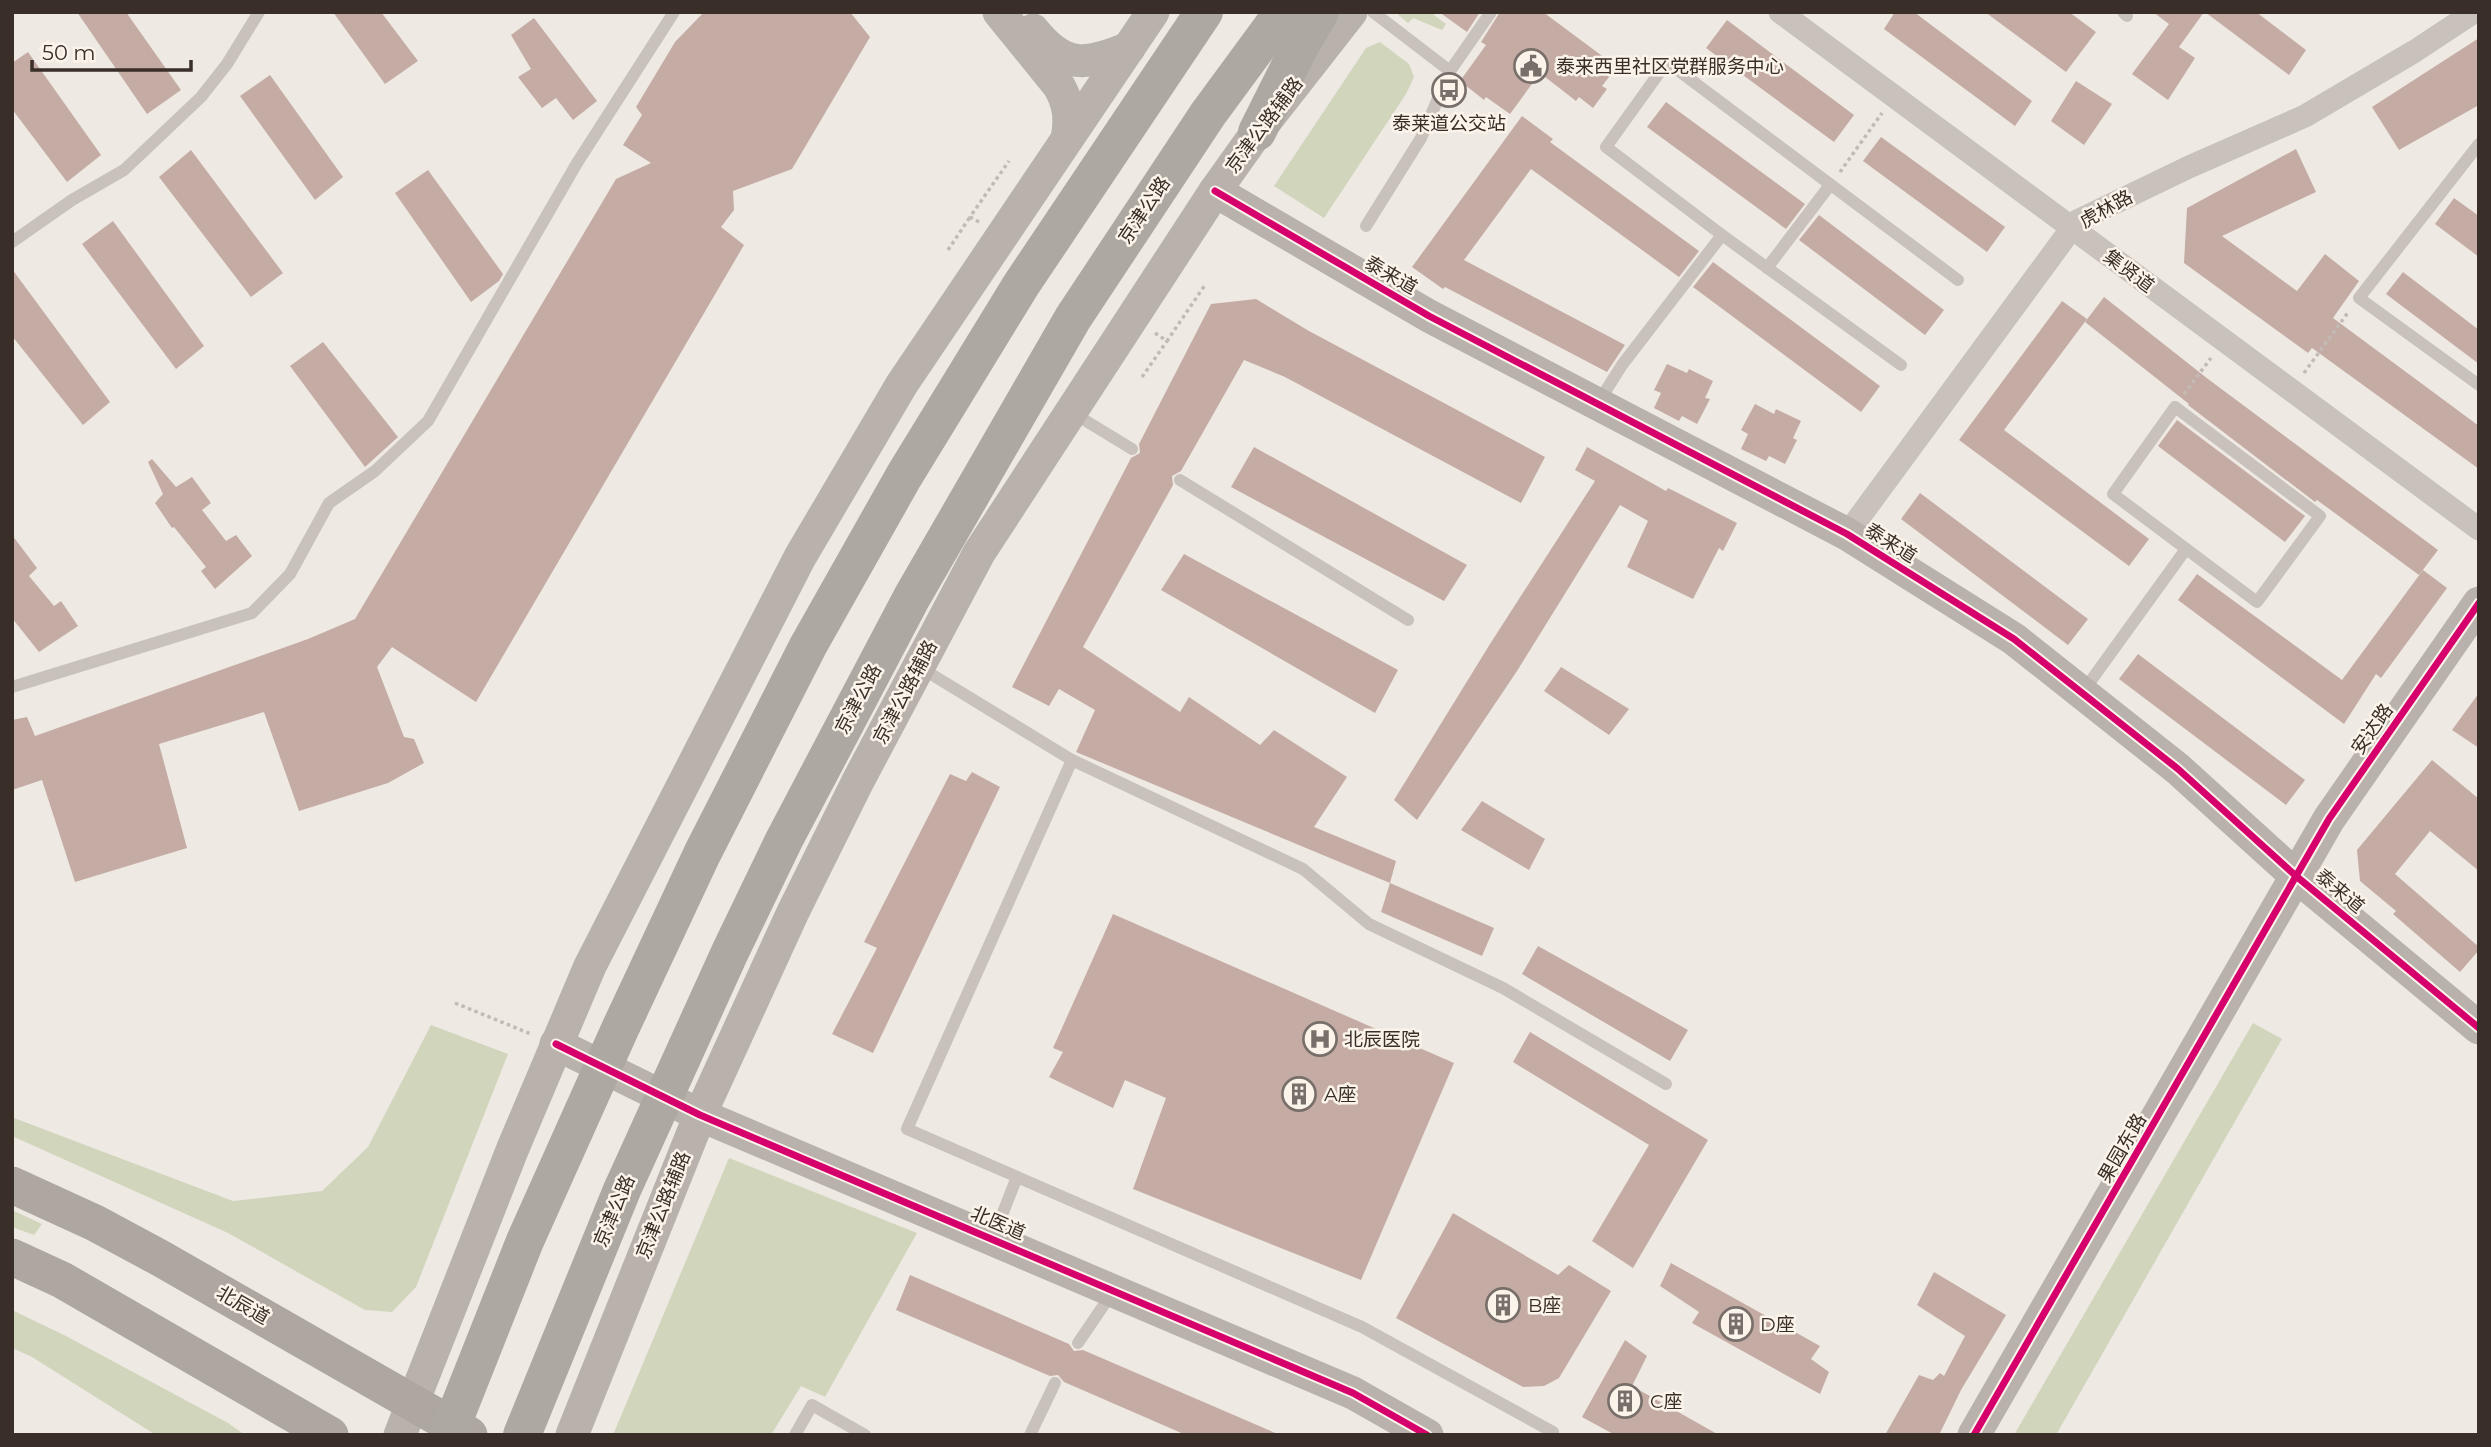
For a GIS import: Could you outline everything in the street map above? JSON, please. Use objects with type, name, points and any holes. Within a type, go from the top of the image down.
[{"type":"highway","points":[[448,1435],[525,1241],[615,1040],[702,854],[808,646],[904,476],[1021,285],[1204,12]]},
{"type":"highway","name":"京津公路","points":[[522,1435],[627,1178],[730,951],[783,840],[912,597],[1073,317],[1208,114],[1283,12]]},
{"type":"highway","points":[[1256,132],[1293,58],[1320,12]]},
{"type":"main road","name":"北辰道","points":[[12,1185],[95,1223],[149,1252],[469,1435]]},
{"type":"main road","points":[[12,1257],[62,1280],[330,1435]]},
{"type":"street","points":[[999,12],[1059,86],[1070,118],[1067,139]]},
{"type":"street","points":[[1019,12],[1045,45],[1068,59],[1094,62],[1129,48]]},
{"type":"street","points":[[400,1435],[556,1044],[590,966],[800,557],[902,383],[1153,12]]},
{"type":"street","name":"京津公路辅路","points":[[572,1435],[700,1115],[793,912],[918,666],[979,553],[1215,191],[1256,132],[1351,12]]},
{"type":"street","name":"集贤道","points":[[1780,12],[1894,97],[2297,382],[2479,518]]},
{"type":"street","name":"集贤道","points":[[1799,12],[2223,341],[2479,529]]},
{"type":"street","name":"虎林路","points":[[1847,534],[2075,225],[2189,167],[2305,116],[2416,51],[2474,12]]},
{"type":"street","name":"泰来道","points":[[1215,191],[1429,316],[1847,534],[2014,639],[2178,769],[2302,881],[2479,1028]]},
{"type":"street","name":"安达路","points":[[2302,881],[2329,819],[2479,603]]},
{"type":"street","name":"安达路","points":[[2302,881],[2479,619]]},
{"type":"street","name":"果园东路","points":[[1974,1435],[2302,881]]},
{"type":"street","name":"果园东路","points":[[1996,1435],[2277,947],[2302,881]]},
{"type":"street","name":"北医道","points":[[556,1044],[700,1115],[1353,1393],[1427,1435]]},
{"type":"lane","points":[[12,242],[72,200],[124,170],[201,97],[259,12]]},
{"type":"lane","points":[[12,687],[252,613],[290,574],[329,503],[375,471],[428,421],[578,163],[674,12]]},
{"type":"lane","points":[[1373,12],[1450,71]]},
{"type":"lane","points":[[1366,226],[1421,138],[1450,71],[1491,12]]},
{"type":"lane","points":[[1901,365],[1606,147],[1667,62],[1958,280]]},
{"type":"lane","points":[[2479,144],[2359,298],[2479,385]]},
{"type":"lane","points":[[1768,268],[1830,184]]},
{"type":"lane","points":[[1598,404],[1634,349],[1722,235]]},
{"type":"lane","points":[[2175,407],[2320,516],[2257,602],[2113,494],[2175,407]]},
{"type":"lane","points":[[1070,411],[1132,449]]},
{"type":"lane","points":[[1180,480],[1408,620]]},
{"type":"lane","points":[[2081,693],[2186,549]]},
{"type":"lane","points":[[918,666],[1072,760],[1303,869],[1369,924],[1503,988],[1666,1084]]},
{"type":"lane","points":[[1072,760],[908,1129],[1362,1327],[1554,1434]]},
{"type":"lane","points":[[993,1238],[1017,1177]]},
{"type":"lane","points":[[1078,1343],[1114,1290]]},
{"type":"lane","points":[[1030,1435],[1055,1383]]},
{"type":"lane","points":[[795,1435],[812,1405],[865,1435]]},
{"type":"path","points":[[1830,184],[1894,97]]},
{"type":"path","points":[[948,250],[970,217]]},
{"type":"path","points":[[2297,382],[2359,298]]},
{"type":"path","points":[[1142,377],[1167,341]]},
{"type":"path","points":[[2175,407],[2223,341]]},
{"type":"path","points":[[455,1003],[556,1044]]},
{"type":"green space","points":[[1395,12],[1436,12],[1434,15],[1446,24],[1442,30],[1413,18],[1408,23]]},
{"type":"green space","points":[[1380,42],[1409,64],[1414,77],[1406,94],[1324,218],[1274,186],[1366,48]]},
{"type":"green space","points":[[2253,1023],[2282,1039],[2056,1435],[2014,1435]]},
{"type":"green space","points":[[431,1025],[508,1054],[416,1287],[392,1312],[365,1310],[228,1233],[12,1136],[14,1118],[233,1201],[322,1191],[368,1147]]},
{"type":"green space","points":[[729,1158],[917,1233],[825,1397],[801,1386],[771,1435],[613,1435]]},
{"type":"green space","points":[[12,1210],[42,1224],[34,1235],[12,1227]]},
{"type":"green space","points":[[12,1310],[66,1336],[228,1423],[245,1435],[156,1435],[32,1357],[12,1348]]},
{"type":"building","points":[[77,12],[126,12],[181,90],[147,114]]},
{"type":"building","points":[[333,12],[381,12],[418,61],[385,84]]},
{"type":"building","points":[[704,12],[850,12],[870,37],[792,169],[733,191],[734,210],[721,227],[744,245],[476,702],[392,647],[377,667],[404,737],[414,739],[424,763],[388,783],[299,811],[264,712],[159,744],[187,848],[75,882],[42,780],[12,790],[12,720],[27,717],[35,736],[308,639],[355,619],[616,179],[651,163],[623,145],[642,115],[636,107],[675,42]]},
{"type":"building","points":[[1439,12],[1480,12],[1467,32]]},
{"type":"building","points":[[1500,12],[1543,12],[1617,67],[1602,86],[1607,89],[1593,108],[1579,97],[1576,101],[1540,73],[1510,114],[1486,97],[1484,100],[1460,81],[1486,45],[1481,42]]},
{"type":"building","points":[[1895,12],[1914,12],[2032,101],[2015,126],[1884,29]]},
{"type":"building","points":[[1985,12],[2069,12],[2096,32],[2066,72]]},
{"type":"building","points":[[2153,12],[2204,12],[2179,47],[2195,58],[2168,100],[2132,74],[2169,24]]},
{"type":"building","points":[[2205,12],[2256,12],[2306,50],[2289,75]]},
{"type":"building","points":[[534,18],[597,101],[573,120],[556,98],[542,108],[518,77],[531,69],[511,35]]},
{"type":"building","points":[[1727,20],[1854,115],[1834,142],[1706,48]]},
{"type":"building","points":[[2479,38],[2479,105],[2399,150],[2372,107]]},
{"type":"building","points":[[28,52],[101,155],[67,182],[12,109],[12,63]]},
{"type":"building","points":[[270,75],[343,177],[315,200],[240,96]]},
{"type":"building","points":[[2076,81],[2112,104],[2084,145],[2051,121]]},
{"type":"building","points":[[1666,102],[1805,204],[1786,229],[1647,127]]},
{"type":"building","points":[[1522,116],[1553,139],[1550,142],[1699,251],[1679,277],[1531,169],[1464,260],[1625,345],[1607,372],[1445,287],[1443,289],[1412,267]]},
{"type":"building","points":[[1881,137],[2005,227],[1987,252],[1863,161]]},
{"type":"building","points":[[2296,149],[2316,192],[2222,236],[2297,291],[2325,254],[2359,281],[2333,318],[2479,426],[2479,469],[2312,348],[2308,353],[2184,263],[2187,208]]},
{"type":"building","points":[[191,150],[283,273],[251,297],[159,177]]},
{"type":"building","points":[[428,170],[503,274],[499,281],[471,302],[395,193]]},
{"type":"building","points":[[2454,198],[2479,216],[2479,257],[2435,224]]},
{"type":"building","points":[[1819,215],[1944,310],[1925,335],[1799,240]]},
{"type":"building","points":[[113,221],[204,346],[176,369],[82,244]]},
{"type":"building","points":[[1713,262],[1880,386],[1861,412],[1693,287]]},
{"type":"building","points":[[12,269],[110,402],[83,425],[12,336]]},
{"type":"building","points":[[2403,272],[2479,330],[2479,364],[2386,294]]},
{"type":"building","points":[[2104,297],[2208,379],[2438,550],[2419,575],[2317,500],[2315,502],[2085,322]]},
{"type":"building","points":[[1256,299],[1309,331],[1545,457],[1521,503],[1285,377],[1244,360],[1181,471],[1172,476],[1173,485],[1083,647],[1180,712],[1189,697],[1260,745],[1274,730],[1347,777],[1314,827],[1396,861],[1390,883],[1076,752],[1095,710],[1059,689],[1049,706],[1012,687],[1131,458],[1140,453],[1139,444],[1211,304]]},
{"type":"building","points":[[2062,301],[2087,319],[2004,430],[2149,539],[2129,566],[1959,440]]},
{"type":"building","points":[[323,342],[398,437],[365,467],[290,366]]},
{"type":"building","points":[[1667,364],[1687,373],[1689,369],[1713,381],[1705,398],[1710,399],[1697,424],[1682,416],[1679,421],[1654,408],[1661,393],[1654,390]]},
{"type":"building","points":[[1755,404],[1774,414],[1776,409],[1801,421],[1793,438],[1797,440],[1785,464],[1769,456],[1766,461],[1741,449],[1748,434],[1741,430]]},
{"type":"building","points":[[2177,420],[2305,516],[2285,542],[2158,446]]},
{"type":"building","points":[[1254,447],[1467,565],[1444,601],[1231,487]]},
{"type":"building","points":[[1587,447],[1666,491],[1668,488],[1737,523],[1723,551],[1719,548],[1693,599],[1627,567],[1648,521],[1620,505],[1517,671],[1417,820],[1394,800],[1595,481],[1575,470]]},
{"type":"building","points":[[152,459],[176,487],[192,477],[211,503],[202,510],[226,541],[236,535],[252,556],[215,589],[201,571],[206,567],[174,527],[172,528],[155,503],[163,494],[148,462]]},
{"type":"building","points":[[1920,493],[2088,619],[2068,645],[1901,519]]},
{"type":"building","points":[[12,535],[37,568],[29,576],[54,606],[61,601],[78,626],[39,652],[12,618]]},
{"type":"building","points":[[1184,554],[1398,670],[1375,713],[1161,590]]},
{"type":"building","points":[[2423,570],[2447,588],[2381,678],[2376,674],[2344,724],[2178,600],[2197,574],[2342,680]]},
{"type":"building","points":[[2138,654],[2305,780],[2286,805],[2119,679]]},
{"type":"building","points":[[1561,667],[1629,709],[1609,735],[1544,691]]},
{"type":"building","points":[[2479,693],[2479,748],[2452,730]]},
{"type":"building","points":[[2432,760],[2479,799],[2479,871],[2430,831],[2395,874],[2479,947],[2460,972],[2393,914],[2396,911],[2360,881],[2357,850]]},
{"type":"building","points":[[972,772],[1000,787],[873,1053],[832,1034],[877,948],[864,942],[950,774],[966,781]]},
{"type":"building","points":[[1482,801],[1545,839],[1529,870],[1461,830]]},
{"type":"building","points":[[1390,883],[1494,928],[1482,956],[1381,912]]},
{"type":"building","name":"A座","points":[[1113,914],[1454,1063],[1361,1280],[1133,1189],[1166,1098],[1125,1080],[1113,1108],[1049,1077],[1063,1052],[1053,1048]]},
{"type":"building","points":[[1538,946],[1688,1030],[1670,1061],[1522,974]]},
{"type":"building","points":[[1530,1032],[1708,1140],[1633,1268],[1592,1241],[1649,1145],[1513,1062]]},
{"type":"building","name":"B座","points":[[1453,1213],[1558,1275],[1569,1265],[1611,1291],[1559,1378],[1544,1386],[1523,1387],[1396,1318]]},
{"type":"building","name":"D座","points":[[1671,1263],[1820,1346],[1811,1359],[1829,1372],[1820,1394],[1692,1323],[1699,1312],[1660,1286]]},
{"type":"building","points":[[1934,1272],[2006,1315],[1961,1390],[1939,1435],[1885,1435],[1919,1375],[1933,1380],[1940,1373],[1944,1376],[1965,1336],[1917,1305]]},
{"type":"building","points":[[910,1275],[1069,1344],[1074,1351],[1083,1350],[1280,1435],[1186,1435],[1064,1382],[1058,1375],[1050,1376],[896,1310]]},
{"type":"building","name":"C座","points":[[1625,1340],[1647,1356],[1632,1386],[1719,1435],[1615,1435],[1582,1417]]},
{"type":"cycle path","points":[[1215,191],[1429,316],[1847,534],[2014,639],[2178,769],[2296,876],[2479,1028]]},
{"type":"cycle path","points":[[1974,1435],[2329,819],[2479,603]]},
{"type":"cycle path","points":[[556,1044],[700,1115],[1353,1393],[1427,1435]]},
{"type":"place","name":"泰来西里社区党群服务中心","points":[[1531,66]]},
{"type":"place","name":"泰莱道公交站","points":[[1449,90]]},
{"type":"place","name":"北辰医院","points":[[1320,1039]]},
{"type":"place","name":"A座","points":[[1299,1094]]},
{"type":"place","name":"B座","points":[[1503,1305]]},
{"type":"place","name":"D座","points":[[1736,1324]]},
{"type":"place","name":"C座","points":[[1625,1401]]}]
